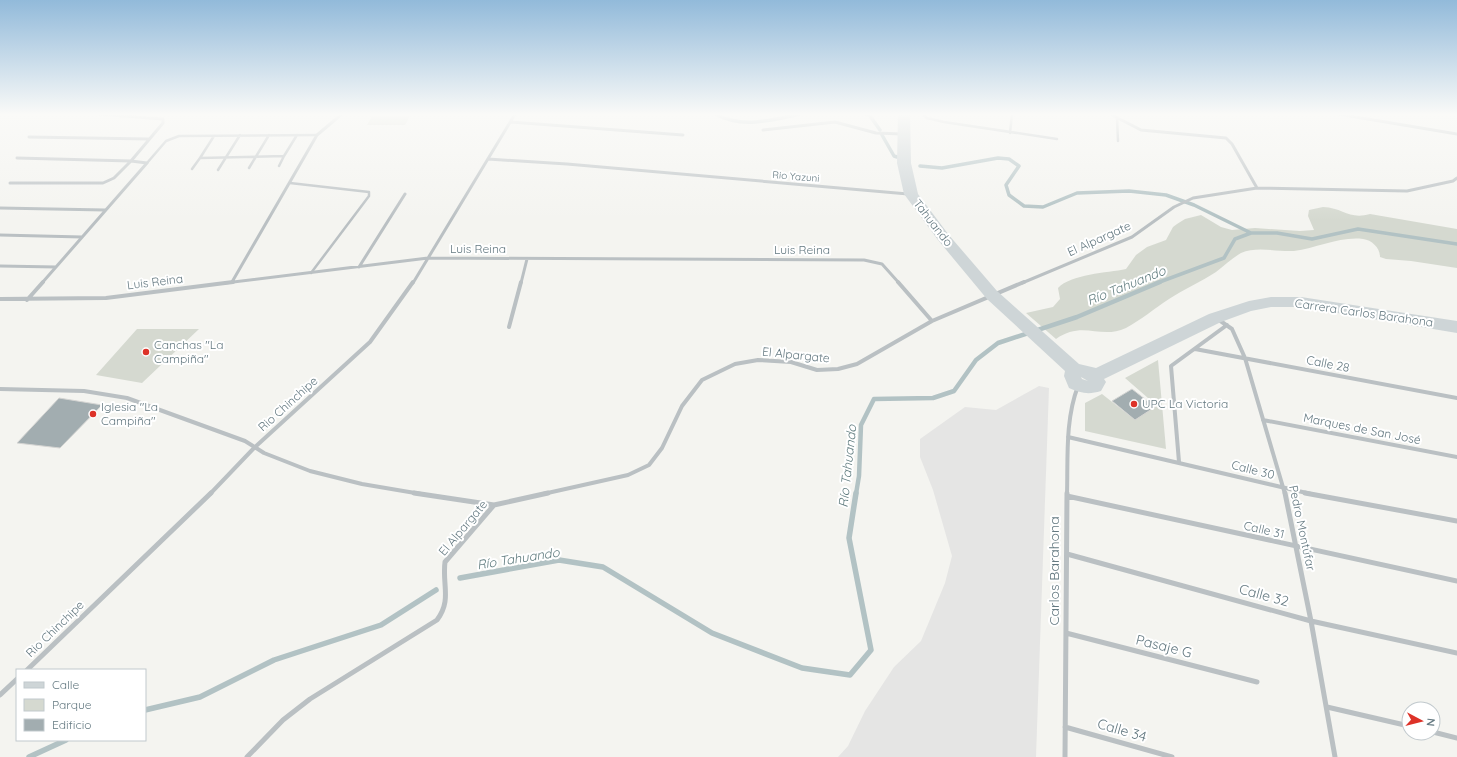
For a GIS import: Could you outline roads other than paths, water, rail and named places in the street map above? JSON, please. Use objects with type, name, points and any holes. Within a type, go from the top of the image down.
[{"type":"street","points":[[10,182],[103,183],[114,178],[141,149]]},
{"type":"street","points":[[232,282],[309,149]]},
{"type":"street","name":"Rio Chinchipe","points":[[28,669],[199,505],[254,448],[370,342],[406,294],[494,149]]},
{"type":"street","name":"Tahuando","points":[[904,149],[904,163],[911,194],[943,237],[996,299],[1061,357],[1077,378]]},
{"type":"street","points":[[1235,149],[1257,188]]},
{"type":"street","points":[[17,158],[131,160],[147,163]]},
{"type":"street","name":"Rio Yazuni","points":[[488,159],[567,164],[911,194]]},
{"type":"street","points":[[27,300],[147,163]]},
{"type":"street","name":"El Alpargate","points":[[247,757],[283,720],[310,699],[437,620],[447,606],[444,569],[446,562],[494,505],[628,475],[649,465],[662,448],[682,406],[702,380],[735,364],[758,360],[791,362],[817,370],[838,369],[857,364],[932,321],[996,299],[1132,237],[1174,207],[1193,198],[1257,188],[1407,191],[1453,181],[1457,178]]},
{"type":"street","points":[[359,267],[405,194]]},
{"type":"street","points":[[0,208],[105,210]]},
{"type":"street","points":[[0,235],[82,237]]},
{"type":"street","name":"Luis Reina","points":[[0,299],[27,300],[106,298],[428,258],[873,262],[882,264],[932,321]]},
{"type":"street","points":[[509,328],[527,259]]},
{"type":"street","points":[[0,266],[56,267]]},
{"type":"street","name":"Carrera Carlos Barahona","points":[[1077,378],[1086,388],[1096,386],[1098,382],[1095,376],[1221,321],[1249,306],[1264,303],[1300,302],[1457,328]]},
{"type":"street","points":[[1179,462],[1171,366],[1195,349],[1221,321]]},
{"type":"street","name":"Pedro Montúfar","points":[[1221,321],[1235,334],[1245,358],[1284,489],[1311,621],[1336,757]]},
{"type":"street","name":"Calle 28","points":[[1195,349],[1457,398]]},
{"type":"street","name":"Carlos Barahona","points":[[1065,757],[1064,727],[1068,437],[1077,378]]},
{"type":"street","points":[[0,389],[84,391],[127,398],[245,441],[254,448],[306,471],[372,488],[452,497],[494,505]]},
{"type":"street","name":"Marques de San José","points":[[1263,420],[1457,457]]},
{"type":"street","name":"Calle 30","points":[[1068,437],[1179,462],[1284,489],[1457,521]]},
{"type":"street","name":"Calle 31","points":[[1067,496],[1295,547],[1457,581]]},
{"type":"street","name":"Calle 32","points":[[1067,554],[1311,621],[1457,653]]},
{"type":"street","name":"Pasaje G","points":[[1066,633],[1257,682]]},
{"type":"street","points":[[0,695],[16,680]]},
{"type":"street","points":[[1327,706],[1401,724]]},
{"type":"street","name":"Calle 34","points":[[1064,727],[1172,757]]},
{"type":"street","points":[[1441,734],[1457,738]]},
{"type":"lane","points":[[147,163],[159,149]]},
{"type":"lane","points":[[192,169],[206,149]]},
{"type":"lane","points":[[218,170],[232,149]]},
{"type":"lane","points":[[249,168],[261,149]]},
{"type":"lane","points":[[279,166],[288,149]]},
{"type":"lane","points":[[200,158],[284,156]]},
{"type":"lane","points":[[290,183],[365,190],[369,192],[369,196],[311,273]]},
{"type":"waterway","points":[[890,149],[894,156],[897,157]]},
{"type":"waterway","points":[[920,166],[942,168],[998,158],[1009,159],[1019,166],[1006,185],[1009,195],[1024,206],[1043,207],[1077,193],[1129,191],[1166,195],[1194,205],[1251,233]]},
{"type":"waterway","name":"Río Tahuando","points":[[1251,233],[1277,233],[1312,239],[1358,229],[1457,244]]},
{"type":"waterway","name":"Río Tahuando","points":[[1157,283],[1224,258],[1235,239],[1251,233]]},
{"type":"waterway","name":"Río Tahuando","points":[[856,494],[859,476],[861,425],[874,399],[933,398],[954,391],[976,360],[998,343],[1077,317],[1160,282]]},
{"type":"waterway","name":"Río Tahuando","points":[[460,578],[559,560],[603,567],[712,633],[802,668],[850,675],[871,650],[849,538],[856,493]]},
{"type":"waterway","name":"Río Tahuando","points":[[146,710],[200,697],[274,660],[381,625],[436,590]]},
{"type":"waterway","name":"Río Tahuando","points":[[29,757],[64,741]]},
{"type":"place","name":"Canchas \"La Campiña\"","points":[[146,352]]},
{"type":"place","name":"UPC La Victoria","points":[[1134,404]]},
{"type":"place","name":"Iglesia \"La Campiña\"","points":[[93,414]]}]
